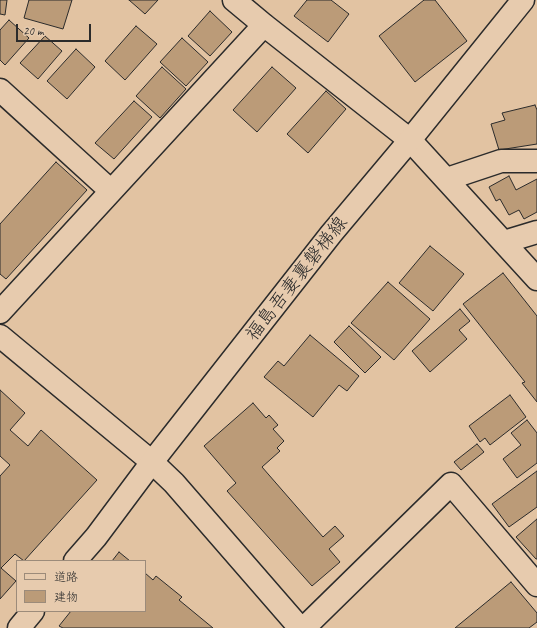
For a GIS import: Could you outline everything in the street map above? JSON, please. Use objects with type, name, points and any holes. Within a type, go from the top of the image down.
[{"type":"street","points":[[234,0],[410,140],[537,279]]},
{"type":"street","name":"福島吾妻裏磐梯線","points":[[76,560],[96,537],[152,462],[331,234],[410,140],[522,0]]},
{"type":"street","points":[[0,312],[264,25]]},
{"type":"street","points":[[0,90],[111,191]]},
{"type":"street","points":[[447,179],[501,160],[537,161]]},
{"type":"street","points":[[504,242],[537,232]]},
{"type":"street","points":[[0,336],[152,462],[174,483],[300,628]]},
{"type":"street","points":[[304,628],[451,484],[537,585]]},
{"type":"street","points":[[19,628],[32,612]]},
{"type":"building","points":[[0,0],[7,0],[5,15],[0,14]]},
{"type":"building","points":[[29,0],[72,0],[63,29],[24,18]]},
{"type":"building","points":[[129,0],[158,0],[145,14]]},
{"type":"building","points":[[307,0],[331,0],[349,14],[328,42],[294,16]]},
{"type":"building","points":[[424,0],[435,0],[467,41],[415,82],[379,36]]},
{"type":"building","points":[[210,11],[232,32],[210,56],[188,36]]},
{"type":"building","points":[[9,20],[29,38],[5,65],[0,60],[0,30]]},
{"type":"building","points":[[136,26],[157,44],[125,80],[105,61]]},
{"type":"building","points":[[45,36],[62,51],[38,79],[20,63]]},
{"type":"building","points":[[182,38],[208,62],[186,86],[160,62]]},
{"type":"building","points":[[76,49],[95,67],[67,99],[47,81]]},
{"type":"building","points":[[162,67],[186,89],[160,118],[136,96]]},
{"type":"building","points":[[272,67],[296,88],[257,132],[233,110]]},
{"type":"building","points":[[326,91],[346,109],[308,153],[287,134]]},
{"type":"building","points":[[134,101],[152,117],[114,159],[95,143]]},
{"type":"building","points":[[535,105],[537,110],[537,144],[499,150],[491,124],[505,120],[502,113]]},
{"type":"building","points":[[56,162],[87,190],[6,279],[0,274],[0,224]]},
{"type":"building","points":[[509,176],[516,190],[537,179],[537,212],[524,219],[519,210],[509,215],[500,199],[496,201],[489,187]]},
{"type":"building","points":[[430,246],[464,274],[433,311],[399,283]]},
{"type":"building","points":[[503,273],[537,316],[537,402],[522,383],[525,382],[463,304]]},
{"type":"building","points":[[388,282],[430,319],[394,360],[351,323]]},
{"type":"building","points":[[460,309],[470,321],[459,330],[467,339],[430,372],[412,351]]},
{"type":"building","points":[[349,326],[381,357],[365,373],[334,342]]},
{"type":"building","points":[[310,335],[359,376],[347,391],[339,385],[313,417],[264,377],[278,361],[284,366]]},
{"type":"building","points":[[0,390],[25,413],[10,430],[28,446],[41,430],[97,480],[25,560],[15,554],[1,568],[16,581],[0,599],[0,476],[10,465],[0,456]]},
{"type":"building","points":[[510,395],[526,417],[490,445],[485,438],[480,442],[469,426]]},
{"type":"building","points":[[253,403],[266,418],[269,415],[278,425],[273,429],[284,441],[277,448],[280,451],[262,467],[323,537],[335,526],[344,536],[329,549],[340,562],[312,586],[227,491],[236,483],[204,446]]},
{"type":"building","points":[[527,420],[537,433],[537,463],[517,478],[503,459],[521,445],[511,433]]},
{"type":"building","points":[[477,444],[484,452],[461,470],[454,462]]},
{"type":"building","points":[[537,471],[537,507],[509,527],[492,504]]},
{"type":"building","points":[[537,519],[537,559],[536,559],[516,537]]},
{"type":"building","points":[[119,552],[129,560],[113,560]]},
{"type":"building","points":[[146,574],[153,580],[156,576],[182,597],[179,600],[213,628],[63,628],[59,626],[70,612],[146,612]]},
{"type":"building","points":[[511,582],[537,613],[537,622],[529,628],[455,628]]}]
